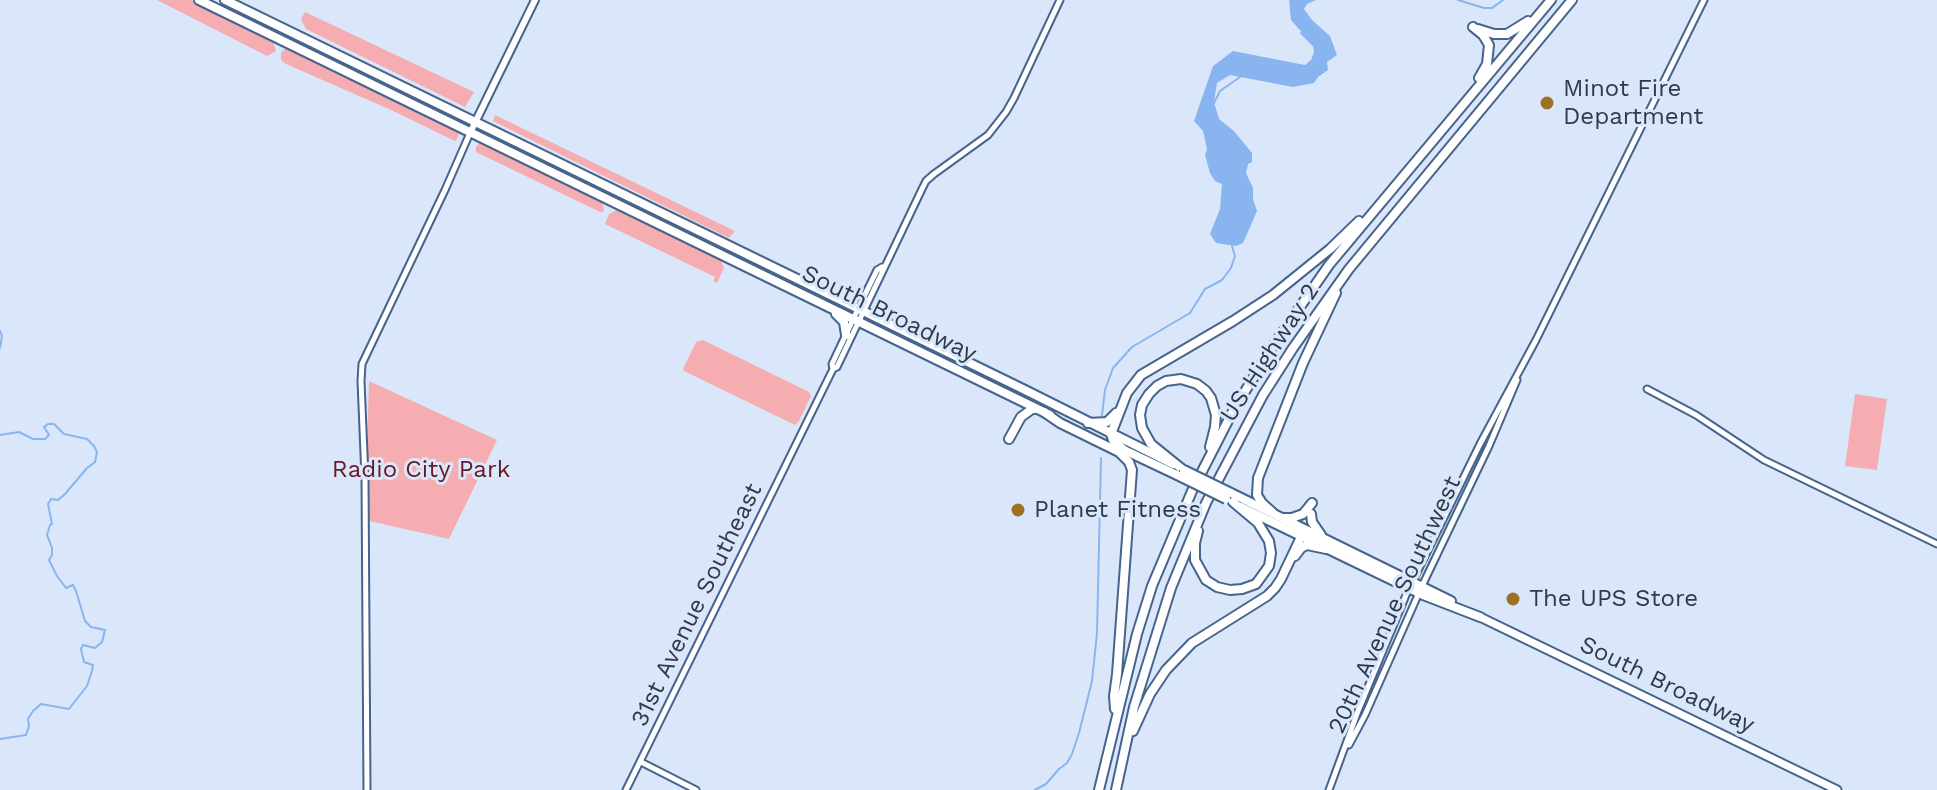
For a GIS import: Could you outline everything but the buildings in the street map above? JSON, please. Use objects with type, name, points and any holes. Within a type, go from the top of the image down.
[{"type":"highway","points":[[199,0],[282,41],[289,38],[344,59]]},
{"type":"highway","points":[[207,0],[283,34],[288,31]]},
{"type":"highway","points":[[225,0],[288,31]]},
{"type":"highway","name":"US Highway 2","points":[[1099,790],[1137,634],[1152,586],[1183,510],[1234,409],[1329,265],[1551,0]]},
{"type":"highway","name":"US Highway 2","points":[[1116,790],[1134,707],[1163,611],[1206,503],[1272,379],[1359,257],[1572,0]]},
{"type":"highway","points":[[1459,108],[1489,57],[1489,45],[1473,27],[1494,34],[1507,34],[1542,10]]},
{"type":"highway","name":"South Broadway","points":[[288,31],[822,292],[858,315],[1041,410],[1124,450],[1181,471]]},
{"type":"highway","name":"South Broadway","points":[[282,41],[816,300],[930,344],[1111,434],[1229,498],[1303,533],[1324,539],[1416,588]]},
{"type":"highway","points":[[1124,450],[1111,434],[1119,410],[1141,375],[1286,286],[1391,190]]},
{"type":"highway","points":[[612,202],[615,197],[620,198],[662,219],[691,228]]},
{"type":"highway","points":[[656,223],[691,233],[729,252],[735,249]]},
{"type":"highway","points":[[733,261],[737,255],[740,256],[822,292]]},
{"type":"highway","points":[[1312,503],[1303,514],[1292,518],[1277,516],[1257,495],[1258,478],[1321,322],[1359,257]]},
{"type":"highway","points":[[778,282],[858,315]]},
{"type":"highway","points":[[816,300],[840,317],[846,335]]},
{"type":"highway","points":[[1181,471],[1147,440],[1140,415],[1142,405],[1152,390],[1176,379],[1202,387],[1215,409],[1215,427],[1202,471]]},
{"type":"highway","points":[[1009,439],[1021,417],[1032,409],[1041,410],[1060,423],[1119,452],[1129,462],[1132,470],[1114,696],[1115,719]]},
{"type":"highway","points":[[1088,423],[1107,422],[1119,410]]},
{"type":"highway","points":[[1206,503],[1195,543],[1197,565],[1206,580],[1217,587],[1237,590],[1260,579],[1269,566],[1271,553],[1263,529],[1229,498]]},
{"type":"highway","name":"South Broadway","points":[[1229,498],[1277,516],[1326,549],[1480,617]]},
{"type":"highway","points":[[1311,514],[1315,528],[1324,539]]},
{"type":"highway","points":[[1119,774],[1142,709],[1156,682],[1192,643],[1267,596],[1281,579],[1303,533]]},
{"type":"highway","points":[[1289,562],[1307,545],[1326,549]]},
{"type":"main road","points":[[470,133],[535,0]]},
{"type":"main road","name":"South Broadway","points":[[1480,617],[1837,790]]},
{"type":"street","points":[[833,369],[832,364],[846,335],[882,273],[926,181],[988,135],[1006,112],[1060,0]]},
{"type":"street","name":"20th Avenue Southwest","points":[[1340,764],[1358,711],[1480,444],[1704,0]]},
{"type":"street","points":[[367,790],[365,478],[361,371],[365,356],[470,133]]},
{"type":"street","points":[[833,369],[837,367],[858,315]]},
{"type":"street","name":"20th Avenue Southwest","points":[[1340,764],[1365,715],[1416,588],[1494,436],[1527,356]]},
{"type":"street","name":"31st Avenue Southeast","points":[[626,790],[833,369]]},
{"type":"street","points":[[1647,389],[1696,415],[1764,460],[1937,544]]},
{"type":"street","points":[[641,762],[696,790]]},
{"type":"street","points":[[1329,790],[1340,764]]},
{"type":"green space","points":[[157,0],[191,0],[273,41],[276,51],[267,56]]},
{"type":"green space","points":[[305,12],[474,92],[465,107],[306,29],[301,19]]},
{"type":"green space","points":[[285,49],[459,133],[457,139],[455,141],[286,64],[281,60]]},
{"type":"green space","points":[[495,115],[735,231],[729,238],[493,121]]},
{"type":"green space","points":[[480,142],[602,201],[604,211],[600,212],[476,152]]},
{"type":"green space","points":[[619,209],[720,259],[724,268],[717,283],[713,281],[715,277],[605,224],[609,214]]},
{"type":"green space","points":[[703,340],[809,392],[811,396],[799,421],[795,425],[684,371],[696,342]]},
{"type":"green space","name":"Radio City Park","points":[[369,381],[497,440],[449,539],[365,520]]},
{"type":"green space","points":[[1855,394],[1887,399],[1877,470],[1845,466]]},
{"type":"water","points":[[1289,0],[1316,0],[1304,9],[1330,36],[1337,55],[1327,62],[1328,70],[1314,83],[1293,87],[1230,75],[1217,83],[1214,102],[1219,119],[1234,131],[1252,153],[1252,162],[1248,164],[1246,173],[1253,188],[1257,211],[1243,243],[1236,246],[1216,243],[1210,234],[1220,209],[1222,184],[1215,181],[1210,173],[1203,131],[1194,121],[1213,66],[1233,51],[1305,65],[1311,60],[1313,45],[1291,20]]},
{"type":"waterway","points":[[1458,0],[1484,8],[1492,8],[1503,0]]},
{"type":"waterway","points":[[1301,33],[1313,45]]},
{"type":"waterway","points":[[1214,103],[1220,91],[1240,77]]},
{"type":"waterway","points":[[1102,415],[1105,390],[1113,368],[1132,347],[1190,313],[1205,289],[1222,280],[1231,268],[1235,256],[1232,246]]},
{"type":"waterway","points":[[0,331],[0,348]]},
{"type":"waterway","points":[[0,435],[19,432],[33,439],[45,439],[49,435],[44,427],[54,424],[64,434],[87,439],[94,446],[97,452],[95,462],[65,494],[58,500],[51,499],[48,504],[52,524],[47,535],[52,548],[49,560],[57,576],[66,588],[73,585],[85,621],[91,627],[105,630],[102,642],[95,648],[83,645],[81,649],[84,662],[93,665],[92,671],[87,686],[69,709],[41,704],[28,719],[26,735],[0,739]]},
{"type":"waterway","points":[[1035,790],[1046,784],[1072,754],[1092,681],[1097,633],[1101,458]]},
{"type":"place","name":"Minot Fire Department","points":[[1547,103]]},
{"type":"place","name":"Planet Fitness","points":[[1018,510]]},
{"type":"place","name":"The UPS Store","points":[[1513,599]]}]
